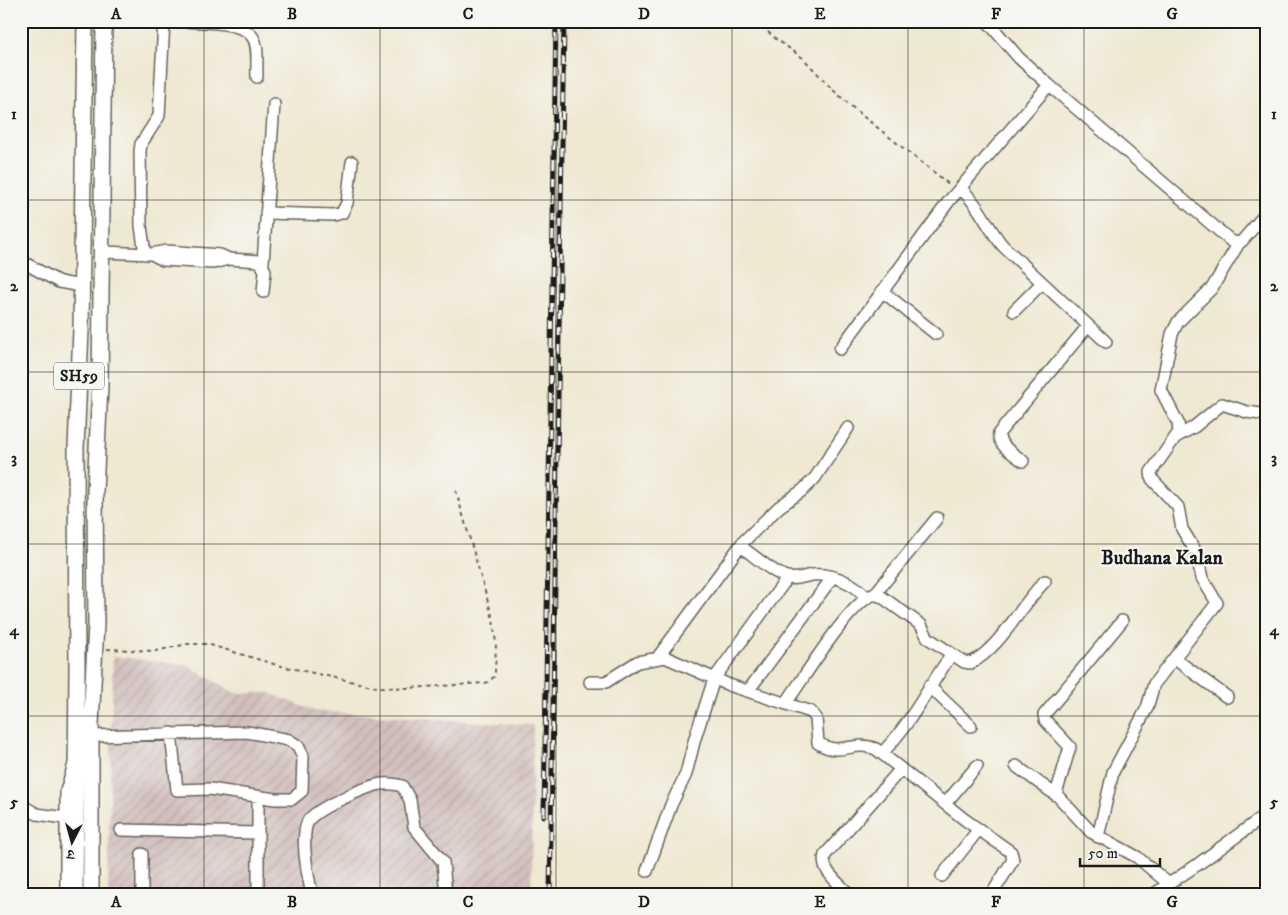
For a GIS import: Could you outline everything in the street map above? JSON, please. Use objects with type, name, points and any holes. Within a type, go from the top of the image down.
[{"type":"main road","name":"SH59","points":[[74,894],[76,448],[81,286],[85,21]]},
{"type":"main road","points":[[84,86],[92,21]]},
{"type":"main road","name":"SH59","points":[[91,894],[91,736],[94,648],[95,491],[100,386],[104,21]]},
{"type":"street","points":[[148,254],[141,226],[140,151],[141,144],[159,116],[164,21],[214,24],[245,30],[254,40],[256,77]]},
{"type":"street","points":[[987,21],[1019,58],[1231,241],[1239,242]]},
{"type":"street","points":[[840,349],[959,190],[1049,84]]},
{"type":"street","points":[[263,292],[265,275],[262,263],[274,104]]},
{"type":"street","points":[[266,213],[333,215],[342,213],[347,203],[352,162]]},
{"type":"street","points":[[959,190],[973,199],[995,236],[1042,283],[1106,342]]},
{"type":"street","points":[[1098,837],[1111,778],[1146,708],[1154,684],[1217,603],[1202,578],[1196,552],[1182,529],[1178,507],[1151,476],[1152,470],[1176,437],[1179,427],[1161,390],[1172,334],[1178,322],[1212,288],[1239,242],[1246,238],[1267,212]]},
{"type":"street","points":[[102,252],[148,254],[163,260],[199,263],[218,263],[229,260],[256,260],[262,263]]},
{"type":"street","points":[[21,261],[59,282],[81,286]]},
{"type":"street","points":[[1014,311],[1042,283]]},
{"type":"street","points":[[882,292],[936,334]]},
{"type":"street","points":[[1023,461],[1001,443],[998,438],[999,432],[1088,326]]},
{"type":"street","points":[[1176,437],[1194,427],[1222,404],[1246,412],[1267,415]]},
{"type":"street","points":[[658,657],[740,546],[773,512],[803,490],[815,478],[848,428]]},
{"type":"street","points":[[786,703],[840,627],[870,596],[937,518]]},
{"type":"street","points":[[740,546],[788,578],[797,579],[815,575],[832,578],[855,585],[870,596],[882,597],[916,621],[924,629],[928,638],[968,663],[974,662],[1000,637],[1022,606],[1045,581]]},
{"type":"street","points":[[647,871],[666,816],[686,774],[694,738],[714,679],[788,578]]},
{"type":"street","points":[[748,691],[832,578]]},
{"type":"street","points":[[1056,796],[1070,747],[1045,720],[1044,715],[1122,622]]},
{"type":"street","points":[[882,753],[905,728],[929,686],[952,654]]},
{"type":"street","points":[[590,682],[612,680],[629,666],[658,657],[671,658],[714,679],[802,708],[815,716],[817,721],[816,740],[827,749],[835,750],[866,746],[882,753],[1014,856],[992,894]]},
{"type":"street","points":[[1175,659],[1227,697]]},
{"type":"street","points":[[929,686],[971,726]]},
{"type":"street","points":[[91,736],[171,733],[247,732],[279,737],[295,744],[302,752],[304,760],[303,786],[299,795],[292,799],[258,797],[210,789],[177,789],[171,733]]},
{"type":"street","points":[[66,894],[65,818],[67,783],[76,759]]},
{"type":"street","points":[[946,804],[977,766]]},
{"type":"street","points":[[1016,766],[1056,796],[1098,837],[1137,858],[1169,884]]},
{"type":"street","points":[[848,894],[826,868],[824,862],[825,855],[901,769]]},
{"type":"street","points":[[312,894],[305,838],[308,821],[320,811],[356,793],[388,783],[402,786],[408,794],[414,827],[443,862],[446,894]]},
{"type":"street","points":[[258,797],[258,894]]},
{"type":"street","points":[[21,805],[37,814],[65,818]]},
{"type":"street","points":[[1154,894],[1264,821]]},
{"type":"street","points":[[942,876],[979,829]]},
{"type":"street","points":[[120,830],[258,833]]},
{"type":"street","points":[[142,854],[142,894]]},
{"type":"path","points":[[756,21],[803,58],[832,90],[859,113],[959,190]]},
{"type":"path","points":[[94,648],[156,651],[187,644],[207,644],[277,665],[377,687],[408,688],[486,682],[494,677],[495,673],[496,631],[487,594],[456,491]]},
{"type":"shaded area","points":[[113,656],[186,665],[235,693],[270,693],[314,711],[533,725],[531,894],[108,894]]},
{"type":"railway","points":[[544,816],[556,21]]},
{"type":"railway","points":[[550,894],[564,21]]},
{"type":"district","name":"Budhana Kalan","points":[[1162,558]]}]
